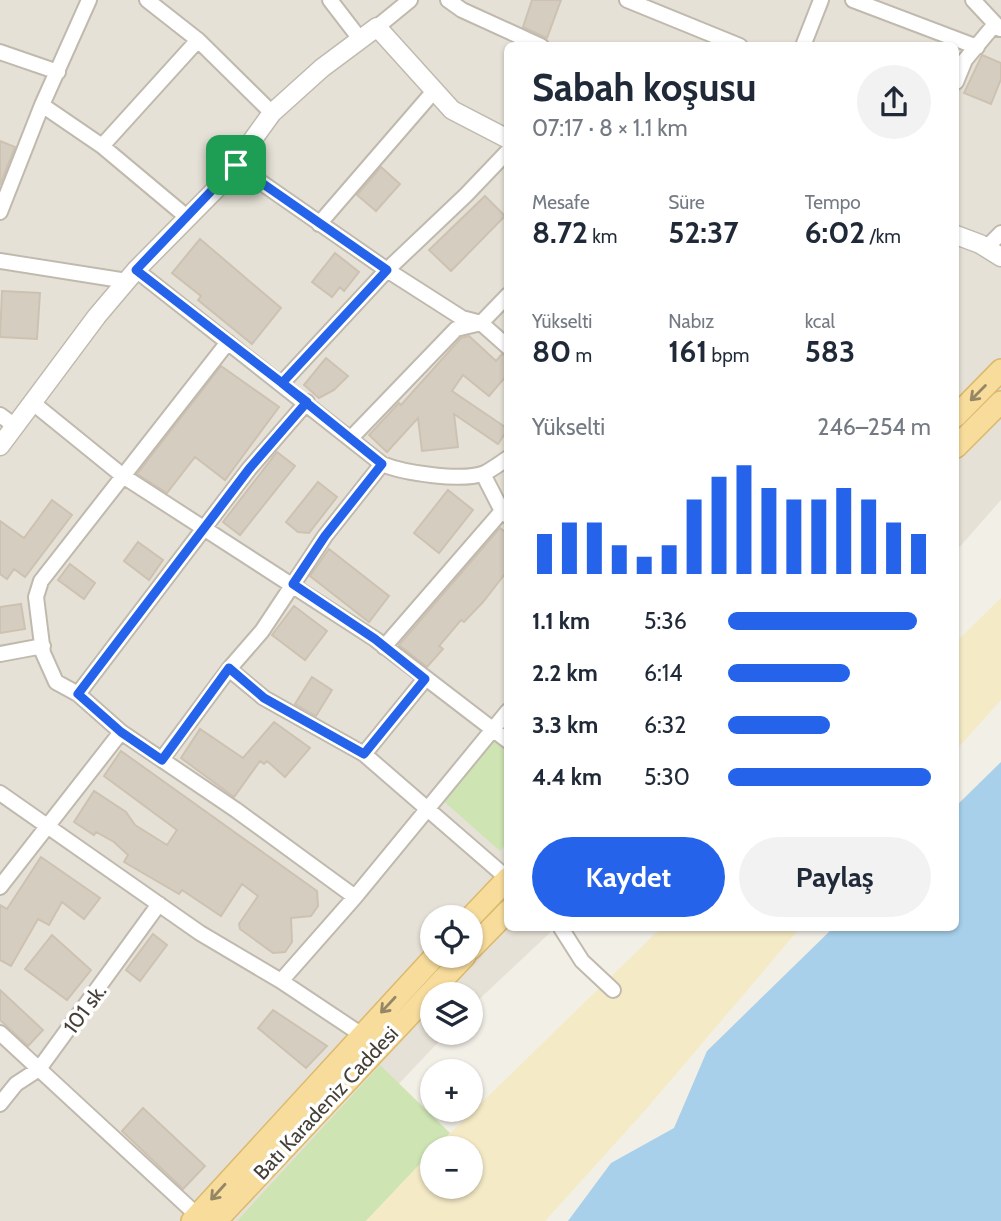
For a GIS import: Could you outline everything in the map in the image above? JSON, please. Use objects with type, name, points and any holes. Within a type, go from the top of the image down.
[{"type":"main road","points":[[959,413],[1001,370]]},
{"type":"main road","points":[[959,444],[1001,402]]},
{"type":"main road","points":[[482,905],[504,881]]},
{"type":"main road","points":[[483,937],[504,915]]},
{"type":"main road","name":"Batı Karadeniz Caddesi","points":[[202,1219],[369,1040],[426,968]]},
{"type":"main road","name":"Batı Karadeniz Caddesi","points":[[369,1040],[451,968]]},
{"type":"street","points":[[0,212],[42,105],[89,0]]},
{"type":"street","points":[[147,0],[198,40],[272,113]]},
{"type":"street","points":[[330,0],[360,39]]},
{"type":"street","points":[[0,446],[132,275],[236,165],[272,113],[322,68],[410,0]]},
{"type":"street","points":[[448,0],[462,10],[532,42]]},
{"type":"street","points":[[627,0],[730,42]]},
{"type":"street","points":[[805,42],[821,0]]},
{"type":"street","points":[[853,0],[976,47]]},
{"type":"street","points":[[959,75],[965,60],[998,27],[973,0]]},
{"type":"street","points":[[377,27],[453,110],[504,137]]},
{"type":"street","points":[[102,146],[198,40]]},
{"type":"street","points":[[0,52],[58,72]]},
{"type":"street","points":[[319,224],[434,91]]},
{"type":"street","points":[[42,105],[102,146],[188,218]]},
{"type":"street","points":[[282,383],[387,270],[504,155]]},
{"type":"street","points":[[236,165],[387,270],[462,318],[481,323],[504,343]]},
{"type":"street","points":[[959,236],[994,252],[1001,233]]},
{"type":"street","points":[[0,261],[132,275],[228,342],[382,464],[402,472],[426,475],[483,474],[504,460]]},
{"type":"street","points":[[351,438],[456,329],[481,323],[504,299]]},
{"type":"street","points":[[228,342],[41,582],[36,597],[43,646],[55,682],[78,694],[121,732],[355,897]]},
{"type":"street","points":[[78,694],[249,469],[307,402]]},
{"type":"street","points":[[33,403],[123,476],[203,530],[293,584],[384,647],[504,738]]},
{"type":"street","points":[[0,415],[15,426]]},
{"type":"street","points":[[162,760],[229,668],[262,631],[325,536],[382,464]]},
{"type":"street","points":[[483,474],[504,511]]},
{"type":"street","points":[[384,647],[504,514]]},
{"type":"street","points":[[0,654],[43,646]]},
{"type":"street","points":[[229,668],[264,698],[364,754],[504,875]]},
{"type":"street","points":[[364,754],[425,679]]},
{"type":"street","points":[[281,981],[355,897],[504,715]]},
{"type":"street","points":[[0,887],[121,732]]},
{"type":"street","points":[[0,793],[159,904],[369,1040]]},
{"type":"street","name":"101 sk.","points":[[0,1104],[16,1084],[39,1069],[159,904]]},
{"type":"street","points":[[563,931],[582,961],[613,990]]},
{"type":"street","points":[[0,1033],[202,1219]]},
{"type":"shaded area","points":[[0,0],[1001,0],[1001,500],[959,548],[959,42],[504,42],[504,931],[552,931],[483,996],[483,982],[420,982],[420,1045],[436,1045],[269,1221],[0,1221]]},
{"type":"green space","points":[[494,736],[504,745],[504,846],[500,851],[440,798]]},
{"type":"green space","points":[[380,1065],[420,1104],[420,1122],[439,1122],[450,1133],[447,1136],[420,1136],[420,1164],[366,1221],[237,1221]]},
{"type":"sand","points":[[1001,598],[1001,700],[959,747],[959,639]]},
{"type":"sand","points":[[658,931],[797,931],[648,1107],[545,1221],[366,1221],[420,1164],[420,1199],[483,1199],[483,1136],[447,1136],[462,1122],[483,1122],[483,1101]]},
{"type":"water","points":[[1001,762],[1001,1221],[568,1221],[611,1163],[674,1128],[707,1051],[830,931],[959,931],[959,803]]},
{"type":"building","points":[[532,0],[561,0],[547,38],[523,27]]},
{"type":"building","points":[[982,55],[1001,63],[1001,79],[991,104],[964,93]]},
{"type":"building","points":[[0,141],[15,147],[0,185]]},
{"type":"building","points":[[381,167],[400,184],[376,211],[357,195]]},
{"type":"building","points":[[485,196],[504,215],[451,271],[429,250]]},
{"type":"building","points":[[200,239],[281,308],[252,344],[198,300],[201,296],[172,273]]},
{"type":"building","points":[[335,253],[359,272],[344,291],[340,287],[332,297],[312,282]]},
{"type":"building","points":[[2,291],[40,293],[37,339],[0,337]]},
{"type":"building","points":[[469,336],[496,361],[502,354],[504,355],[504,379],[489,396],[463,375],[452,391],[504,426],[504,435],[498,444],[454,414],[458,447],[422,451],[418,418],[387,452],[369,435],[399,403],[401,405],[461,338]]},
{"type":"building","points":[[326,358],[348,376],[334,390],[319,398],[304,385]]},
{"type":"building","points":[[221,366],[279,407],[225,480],[195,457],[167,493],[137,474]]},
{"type":"building","points":[[277,452],[295,466],[240,535],[223,522]]},
{"type":"building","points":[[318,482],[337,497],[309,533],[298,532],[286,522]]},
{"type":"building","points":[[448,490],[473,510],[439,553],[414,533]]},
{"type":"building","points":[[52,500],[72,515],[25,577],[14,569],[7,579],[0,574],[0,521],[24,538]]},
{"type":"building","points":[[500,528],[504,531],[504,575],[483,602],[464,622],[461,620],[439,646],[443,649],[427,667],[399,645]]},
{"type":"building","points":[[138,542],[163,560],[149,580],[124,561]]},
{"type":"building","points":[[329,549],[389,596],[369,622],[310,576]]},
{"type":"building","points":[[70,564],[95,583],[84,599],[58,580]]},
{"type":"building","points":[[21,604],[25,629],[0,633],[0,607]]},
{"type":"building","points":[[294,606],[327,631],[305,660],[272,635]]},
{"type":"building","points":[[312,677],[332,690],[316,716],[295,704]]},
{"type":"building","points":[[274,722],[310,748],[285,777],[267,761],[264,764],[260,761],[234,797],[181,758],[200,729],[243,758]]},
{"type":"building","points":[[121,751],[317,891],[318,906],[311,916],[291,918],[292,942],[285,952],[273,953],[240,929],[239,924],[258,896],[242,884],[221,916],[182,890],[179,894],[124,862],[128,855],[114,842],[96,832],[94,835],[74,822],[94,791],[126,812],[135,825],[167,845],[177,830],[104,776]]},
{"type":"building","points":[[41,857],[100,898],[84,919],[62,902],[49,925],[38,919],[11,966],[0,960],[0,905],[7,909]]},
{"type":"building","points":[[153,934],[167,945],[140,981],[126,970]]},
{"type":"building","points":[[52,935],[91,970],[67,1000],[25,969]]},
{"type":"building","points":[[0,990],[43,1030],[28,1046],[0,1020]]},
{"type":"building","points":[[273,1010],[327,1046],[306,1068],[258,1028]]},
{"type":"building","points":[[143,1108],[205,1166],[183,1189],[122,1131]]},
{"type":"route","points":[[236,165],[220,185],[136,270],[228,342],[307,402],[249,469],[78,694],[121,732],[162,760],[229,668],[264,698],[364,754],[425,679],[375,639],[293,584],[325,536],[382,464],[307,402],[282,383],[387,270],[236,165]]}]
